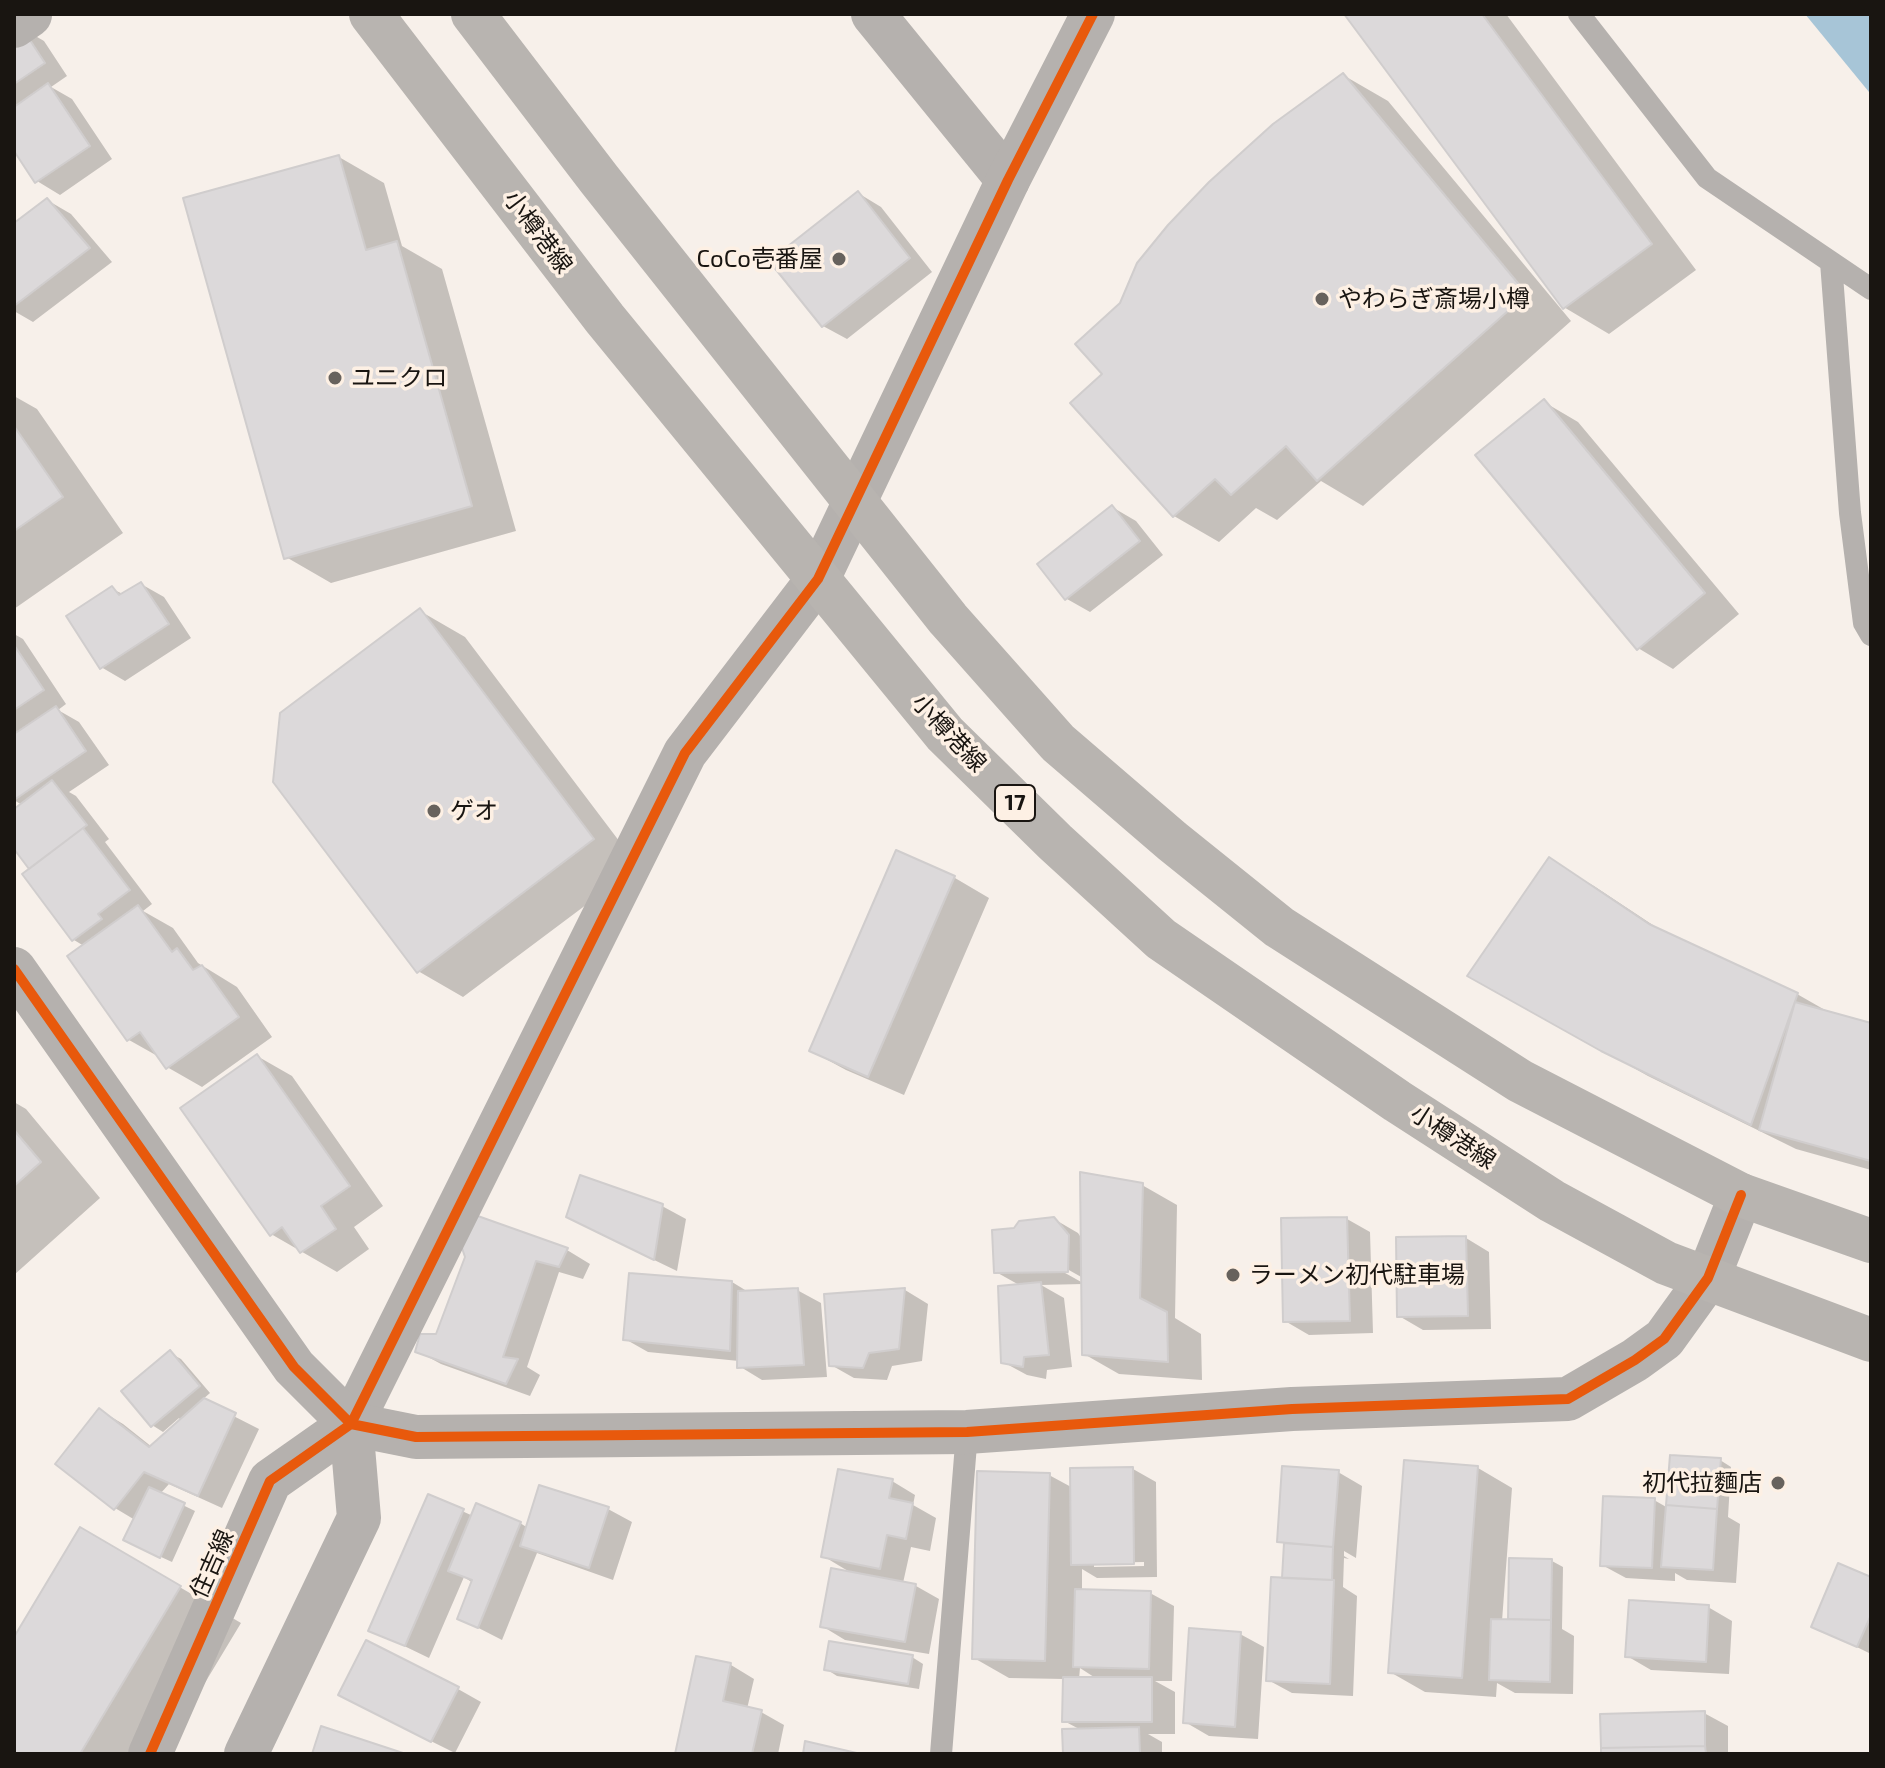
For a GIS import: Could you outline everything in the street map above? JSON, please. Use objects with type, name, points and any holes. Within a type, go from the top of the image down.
[{"type":"main road","name":"小樽港線","points":[[371,14],[605,319],[945,734],[1055,842],[1161,939],[1397,1101],[1552,1201],[1666,1263],[1871,1340]]},
{"type":"main road","points":[[473,14],[599,179],[948,619],[1058,743],[1279,927],[1520,1081],[1741,1195],[1871,1241]]},
{"type":"street","points":[[873,14],[1008,180]]},
{"type":"street","points":[[246,1754],[359,1518],[351,1424],[685,753],[818,579],[1008,180],[1093,14]]},
{"type":"street","points":[[14,26],[30,15]]},
{"type":"street","points":[[14,969],[294,1367],[351,1424],[416,1437],[967,1432],[1292,1409],[1568,1399],[1635,1360],[1664,1339],[1708,1278],[1741,1195]]},
{"type":"street","name":"住吉線","points":[[150,1754],[270,1481],[351,1424]]},
{"type":"lane","points":[[1579,14],[1707,178],[1871,289]]},
{"type":"lane","points":[[1831,262],[1850,513],[1864,623],[1871,635]]},
{"type":"lane","points":[[941,1754],[967,1432]]},
{"type":"water","points":[[1805,14],[1871,14],[1871,93],[1869,92]]},
{"type":"building","points":[[1344,14],[1482,14],[1652,244],[1563,309]]},
{"type":"building","points":[[20,25],[45,63],[14,84],[14,29]]},
{"type":"building","name":"やわらぎ斎場小樽","points":[[1343,73],[1527,294],[1317,481],[1286,446],[1231,495],[1215,479],[1173,517],[1070,403],[1102,374],[1075,344],[1120,303],[1137,263],[1209,182],[1273,124]]},
{"type":"building","points":[[48,83],[90,146],[35,183],[14,151],[14,107]]},
{"type":"building","name":"ユニクロ","points":[[339,155],[366,250],[397,241],[472,506],[284,559],[183,198]]},
{"type":"building","name":"CoCo壱番屋","points":[[858,191],[910,258],[822,327],[769,261]]},
{"type":"building","points":[[47,198],[90,248],[14,306],[14,223]]},
{"type":"building","points":[[1544,399],[1705,593],[1637,650],[1475,455]]},
{"type":"building","points":[[14,426],[63,497],[14,531]]},
{"type":"building","points":[[1112,505],[1140,541],[1065,600],[1037,564]]},
{"type":"building","points":[[141,582],[169,624],[100,669],[66,616],[112,586],[119,595]]},
{"type":"building","name":"ゲオ","points":[[420,608],[594,839],[417,973],[273,782],[280,713]]},
{"type":"building","points":[[14,645],[44,690],[14,710]]},
{"type":"building","points":[[56,706],[86,751],[14,800],[14,734]]},
{"type":"building","points":[[52,780],[87,825],[29,869],[14,849],[14,809]]},
{"type":"building","points":[[83,828],[130,890],[98,914],[102,919],[72,941],[22,874]]},
{"type":"building","points":[[896,850],[955,876],[868,1077],[809,1051]]},
{"type":"building","points":[[1549,857],[1649,924],[1798,993],[1751,1125],[1601,1051],[1467,976]]},
{"type":"building","points":[[138,905],[172,952],[177,948],[193,970],[202,965],[239,1017],[166,1069],[140,1032],[127,1041],[67,956]]},
{"type":"building","points":[[1795,1002],[1871,1023],[1871,1161],[1759,1130]]},
{"type":"building","points":[[257,1054],[350,1186],[321,1206],[336,1229],[300,1253],[282,1227],[270,1236],[180,1108]]},
{"type":"building","points":[[14,1130],[41,1162],[14,1186]]},
{"type":"building","points":[[1080,1172],[1143,1183],[1140,1298],[1167,1312],[1168,1362],[1082,1355]]},
{"type":"building","points":[[580,1175],[663,1204],[654,1260],[566,1217]]},
{"type":"building","points":[[475,1215],[568,1248],[559,1267],[536,1261],[503,1357],[518,1359],[506,1384],[415,1352],[420,1334],[436,1334],[465,1257],[460,1242]]},
{"type":"building","points":[[1054,1217],[1069,1235],[1068,1272],[994,1273],[992,1230],[1014,1228],[1019,1221]]},
{"type":"building","points":[[1347,1217],[1350,1321],[1283,1322],[1281,1218]]},
{"type":"building","points":[[1466,1236],[1468,1316],[1397,1317],[1396,1237]]},
{"type":"building","points":[[629,1273],[732,1281],[730,1351],[623,1340]]},
{"type":"building","points":[[1041,1282],[1049,1355],[1024,1357],[1023,1367],[1001,1363],[998,1286]]},
{"type":"building","points":[[798,1288],[804,1365],[737,1368],[738,1291]]},
{"type":"building","points":[[905,1288],[899,1349],[869,1353],[863,1368],[829,1366],[824,1294]]},
{"type":"building","points":[[170,1350],[200,1386],[151,1427],[121,1391]]},
{"type":"building","points":[[204,1398],[236,1413],[198,1496],[144,1472],[114,1510],[55,1464],[99,1408],[149,1447]]},
{"type":"building","points":[[1670,1455],[1721,1458],[1717,1509],[1666,1505]]},
{"type":"building","points":[[1404,1460],[1478,1466],[1462,1678],[1388,1673]]},
{"type":"building","points":[[1282,1466],[1339,1470],[1333,1547],[1277,1542]]},
{"type":"building","points":[[1133,1467],[1134,1564],[1071,1565],[1070,1468]]},
{"type":"building","points":[[838,1469],[893,1479],[889,1498],[913,1503],[906,1539],[887,1535],[880,1569],[821,1557]]},
{"type":"building","points":[[977,1471],[1050,1473],[1045,1661],[972,1659]]},
{"type":"building","points":[[539,1485],[609,1507],[589,1568],[520,1546]]},
{"type":"building","points":[[149,1487],[185,1503],[160,1558],[123,1540]]},
{"type":"building","points":[[428,1494],[464,1509],[405,1646],[368,1631]]},
{"type":"building","points":[[1603,1496],[1655,1498],[1652,1568],[1600,1566]]},
{"type":"building","points":[[476,1503],[521,1522],[478,1628],[457,1619],[472,1580],[448,1571]]},
{"type":"building","points":[[1666,1505],[1717,1509],[1713,1570],[1661,1567]]},
{"type":"building","points":[[80,1527],[181,1586],[80,1754],[14,1754],[14,1637]]},
{"type":"building","points":[[1284,1543],[1333,1547],[1332,1580],[1282,1578]]},
{"type":"building","points":[[1509,1558],[1552,1559],[1551,1620],[1508,1619]]},
{"type":"building","points":[[1838,1563],[1871,1577],[1871,1615],[1857,1647],[1811,1627]]},
{"type":"building","points":[[831,1568],[916,1584],[905,1642],[820,1627]]},
{"type":"building","points":[[1271,1577],[1334,1580],[1330,1684],[1266,1681]]},
{"type":"building","points":[[1075,1589],[1151,1591],[1149,1669],[1073,1667]]},
{"type":"building","points":[[1629,1600],[1709,1605],[1706,1662],[1625,1657]]},
{"type":"building","points":[[1491,1619],[1551,1620],[1550,1682],[1489,1680]]},
{"type":"building","points":[[1189,1628],[1241,1632],[1235,1727],[1183,1723]]},
{"type":"building","points":[[366,1640],[459,1687],[431,1742],[338,1695]]},
{"type":"building","points":[[829,1641],[913,1655],[908,1684],[824,1670]]},
{"type":"building","points":[[696,1656],[731,1663],[723,1701],[762,1710],[752,1754],[675,1754]]},
{"type":"building","points":[[1063,1677],[1152,1677],[1152,1722],[1062,1722]]},
{"type":"building","points":[[1705,1711],[1705,1746],[1601,1748],[1600,1714]]},
{"type":"building","points":[[321,1726],[406,1754],[312,1754]]},
{"type":"building","points":[[1139,1727],[1140,1754],[1063,1754],[1062,1729]]},
{"type":"building","points":[[805,1741],[861,1754],[803,1754]]},
{"type":"building","points":[[1705,1746],[1706,1754],[1601,1754],[1601,1748]]},
{"type":"cycle path","points":[[150,1754],[270,1481],[351,1424],[685,753],[818,579],[1008,180],[1093,14]]},
{"type":"cycle path","points":[[14,969],[294,1367],[351,1424],[416,1437],[967,1432],[1292,1409],[1568,1399],[1635,1360],[1664,1339],[1708,1278],[1741,1195]]},
{"type":"place","name":"CoCo壱番屋","points":[[839,259]]},
{"type":"place","name":"やわらぎ斎場小樽","points":[[1322,299]]},
{"type":"place","name":"ユニクロ","points":[[335,378]]},
{"type":"place","name":"ゲオ","points":[[434,811]]},
{"type":"place","name":"ラーメン初代駐車場","points":[[1233,1275]]},
{"type":"place","name":"初代拉麵店","points":[[1778,1483]]}]
